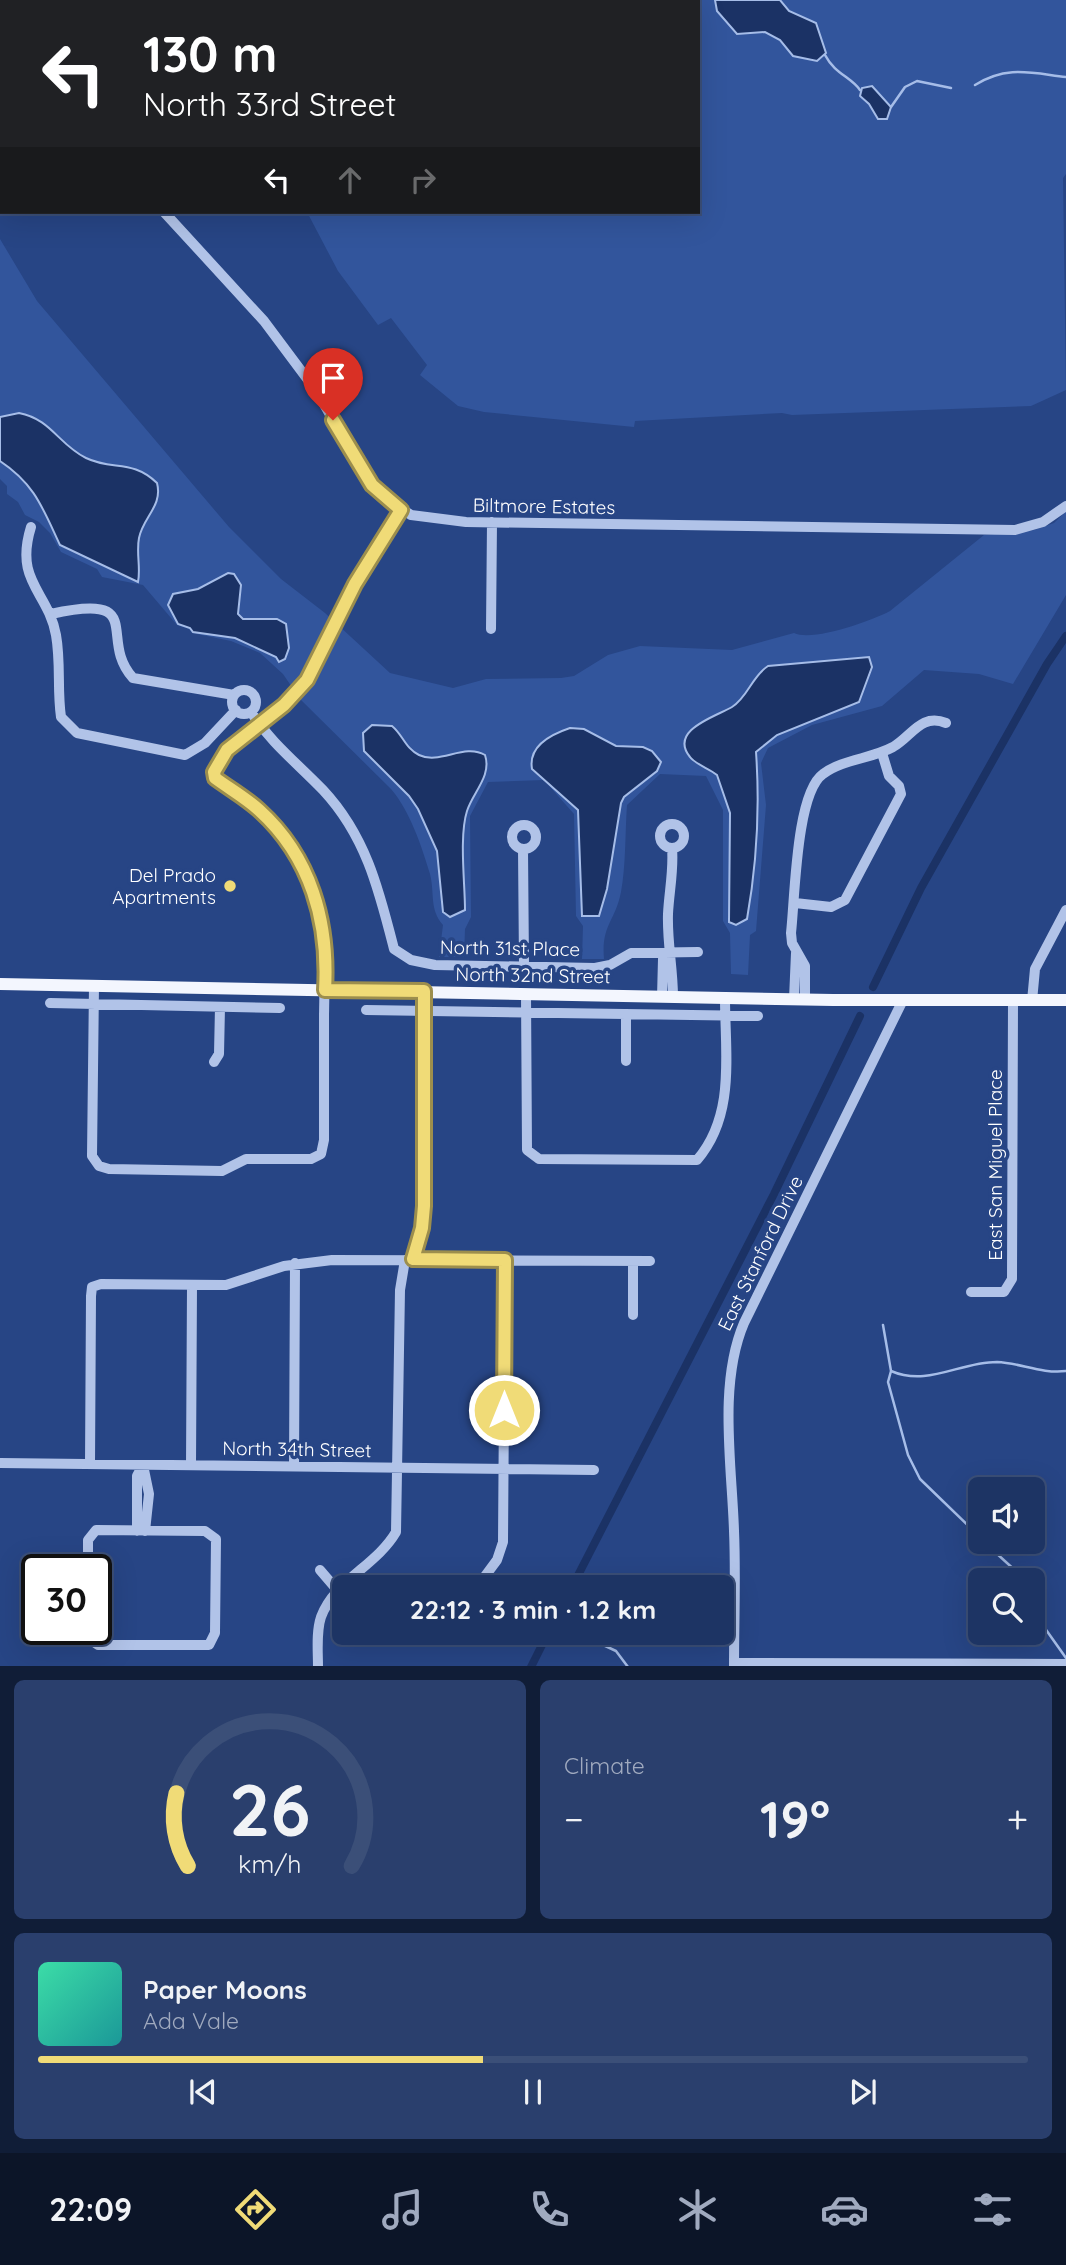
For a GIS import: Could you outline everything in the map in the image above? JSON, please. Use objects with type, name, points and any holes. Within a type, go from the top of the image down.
[{"type":"main road","name":"North 32nd Street","points":[[0,984],[847,1000],[1066,1000]]},
{"type":"street","name":"Biltmore Estates","points":[[166,214],[264,321],[317,392],[372,485],[401,510],[439,521],[1015,530],[1042,523],[1066,506]]},
{"type":"street","points":[[94,985],[92,1156],[99,1166],[109,1169],[222,1171],[246,1159],[311,1159],[321,1154],[324,1140],[326,939],[320,908],[288,839],[259,810],[215,778],[214,772],[227,750],[305,683],[355,584],[401,510]]},
{"type":"street","points":[[491,629],[492,522]]},
{"type":"street","points":[[30,527],[26,542],[28,574],[32,586],[51,614],[59,660],[58,697],[61,717],[77,733],[185,755],[205,743],[236,710]]},
{"type":"street","name":"North 31st Place","points":[[51,614],[92,607],[108,612],[116,625],[125,670],[133,678],[234,695],[242,690],[251,693],[255,703],[251,712],[273,744],[330,798],[366,849],[394,949],[411,960],[435,965],[595,968],[610,965],[631,953],[698,952]]},
{"type":"street","points":[[234,695],[232,704],[236,710],[251,712]]},
{"type":"street","points":[[799,999],[796,953],[791,933],[803,812],[810,787],[831,768],[881,753],[904,739],[924,721],[937,719],[946,723]]},
{"type":"street","points":[[794,903],[831,907],[845,900],[901,794],[899,786],[889,776],[881,753]]},
{"type":"street","points":[[668,997],[668,969],[663,959],[669,951],[672,848]]},
{"type":"street","points":[[523,849],[524,966]]},
{"type":"street","points":[[1032,1002],[1035,969],[1066,910]]},
{"type":"street","points":[[361,1575],[383,1552],[397,1532],[400,1290],[422,1228],[424,1206],[424,991]]},
{"type":"street","points":[[526,993],[527,1150],[532,1156],[697,1160],[709,1143],[724,1108],[726,998]]},
{"type":"street","name":"East Stanford Drive","points":[[734,1665],[730,1378],[734,1351],[744,1323],[903,1000]]},
{"type":"street","name":"East San Miguel Place","points":[[971,1292],[1004,1292],[1012,1279],[1013,1002]]},
{"type":"street","points":[[50,1003],[280,1008]]},
{"type":"street","points":[[214,1062],[219,1054],[220,1007]]},
{"type":"street","name":"North 32nd Street","points":[[366,1010],[758,1016]]},
{"type":"street","points":[[626,1014],[626,1061]]},
{"type":"street","points":[[90,1464],[92,1287],[101,1284],[226,1285],[295,1263],[409,1260],[650,1261]]},
{"type":"street","points":[[486,1575],[497,1560],[503,1542],[505,1260]]},
{"type":"street","points":[[633,1262],[633,1315]]},
{"type":"street","points":[[294,1466],[295,1263]]},
{"type":"street","points":[[191,1465],[192,1286]]},
{"type":"street","name":"North 34th Street","points":[[0,1463],[594,1470]]},
{"type":"street","points":[[141,1531],[136,1494],[137,1476],[142,1465]]},
{"type":"street","points":[[141,1531],[149,1494],[142,1465]]},
{"type":"street","points":[[136,1494],[149,1494]]},
{"type":"street","points":[[89,1554],[91,1533],[205,1531],[214,1535],[215,1633],[212,1643],[204,1647],[112,1644]]},
{"type":"street","points":[[320,1570],[332,1584]]},
{"type":"street","points":[[318,1666],[320,1620],[332,1598]]},
{"type":"street","points":[[734,1665],[1066,1664]]},
{"type":"shaded area","points":[[700,0],[1066,0],[1066,174],[1063,178],[1066,390],[1031,406],[792,415],[782,413],[635,421],[634,427],[484,412],[458,406],[420,375],[427,365],[391,318],[378,325],[338,271],[308,214],[700,214]]},
{"type":"shaded area","points":[[715,0],[780,0],[789,11],[816,23],[826,53],[817,61],[793,56],[780,40],[765,32],[737,34],[717,11]]},
{"type":"shaded area","points":[[872,86],[891,107],[887,119],[878,119],[869,104],[860,96],[862,88]]},
{"type":"shaded area","points":[[0,239],[37,301],[229,527],[281,579],[325,613],[390,673],[453,688],[486,679],[574,676],[608,655],[640,646],[732,650],[794,633],[828,633],[890,611],[984,535],[1034,530],[1054,523],[1066,511],[1066,595],[1013,684],[979,674],[924,670],[882,706],[812,725],[768,748],[761,763],[766,805],[756,931],[750,935],[748,975],[731,974],[730,933],[723,921],[723,810],[706,776],[660,774],[627,805],[623,882],[606,931],[604,959],[582,959],[583,926],[576,916],[574,814],[544,780],[488,782],[470,816],[471,917],[465,929],[464,957],[439,957],[443,925],[434,907],[430,874],[410,818],[391,789],[300,699],[283,674],[260,653],[231,641],[192,633],[189,629],[177,625],[143,585],[102,577],[97,569],[61,552],[50,533],[39,522],[25,515],[18,502],[7,494],[7,486],[0,479]]},
{"type":"shaded area","points":[[19,413],[47,426],[86,458],[131,468],[157,483],[155,505],[139,538],[138,582],[60,545],[30,488],[0,461],[0,417]]},
{"type":"shaded area","points":[[228,573],[234,574],[241,585],[238,614],[243,619],[277,619],[286,624],[289,648],[285,659],[279,662],[276,657],[235,638],[193,632],[190,628],[178,624],[168,605],[173,594],[198,589]]},
{"type":"shaded area","points":[[869,657],[872,667],[859,702],[777,735],[756,752],[758,815],[747,919],[736,925],[729,922],[730,813],[717,775],[690,757],[685,747],[685,739],[697,725],[737,703],[768,666]]},
{"type":"shaded area","points":[[372,725],[392,726],[410,749],[419,755],[435,758],[469,751],[485,755],[484,777],[470,804],[465,821],[465,910],[450,917],[443,912],[437,851],[418,809],[409,796],[364,751],[363,733]]},
{"type":"shaded area","points":[[570,728],[584,729],[616,746],[643,747],[652,751],[661,762],[657,771],[624,797],[621,803],[607,889],[599,916],[582,916],[578,810],[532,769],[534,754],[543,742]]},
{"type":"waterway","points":[[825,55],[833,67],[860,90]]},
{"type":"waterway","points":[[975,85],[998,75],[1019,72],[1066,77]]},
{"type":"waterway","points":[[891,107],[905,87],[917,81],[951,88]]},
{"type":"waterway","points":[[873,987],[921,888],[1047,664],[1066,636]]},
{"type":"waterway","points":[[578,1575],[774,1194],[860,1016]]},
{"type":"waterway","points":[[883,1325],[891,1371],[888,1382],[908,1455],[920,1479],[968,1525]]},
{"type":"waterway","points":[[891,1371],[905,1375],[931,1375],[997,1362],[1048,1371],[1066,1371]]},
{"type":"waterway","points":[[997,1554],[1013,1568]]},
{"type":"waterway","points":[[1045,1628],[1066,1658]]},
{"type":"waterway","points":[[532,1666],[542,1645]]},
{"type":"waterway","points":[[603,1645],[616,1651],[627,1666]]},
{"type":"place","name":"Del Prado Apartments","points":[[230,886]]},
{"type":"route","points":[[333,420],[372,485],[401,510],[355,584],[307,680],[284,705],[227,750],[214,772],[215,778],[259,810],[288,839],[305,871],[320,908],[326,939],[325,990],[424,991],[424,1206],[422,1228],[413,1259],[505,1260],[504,1410]]}]
